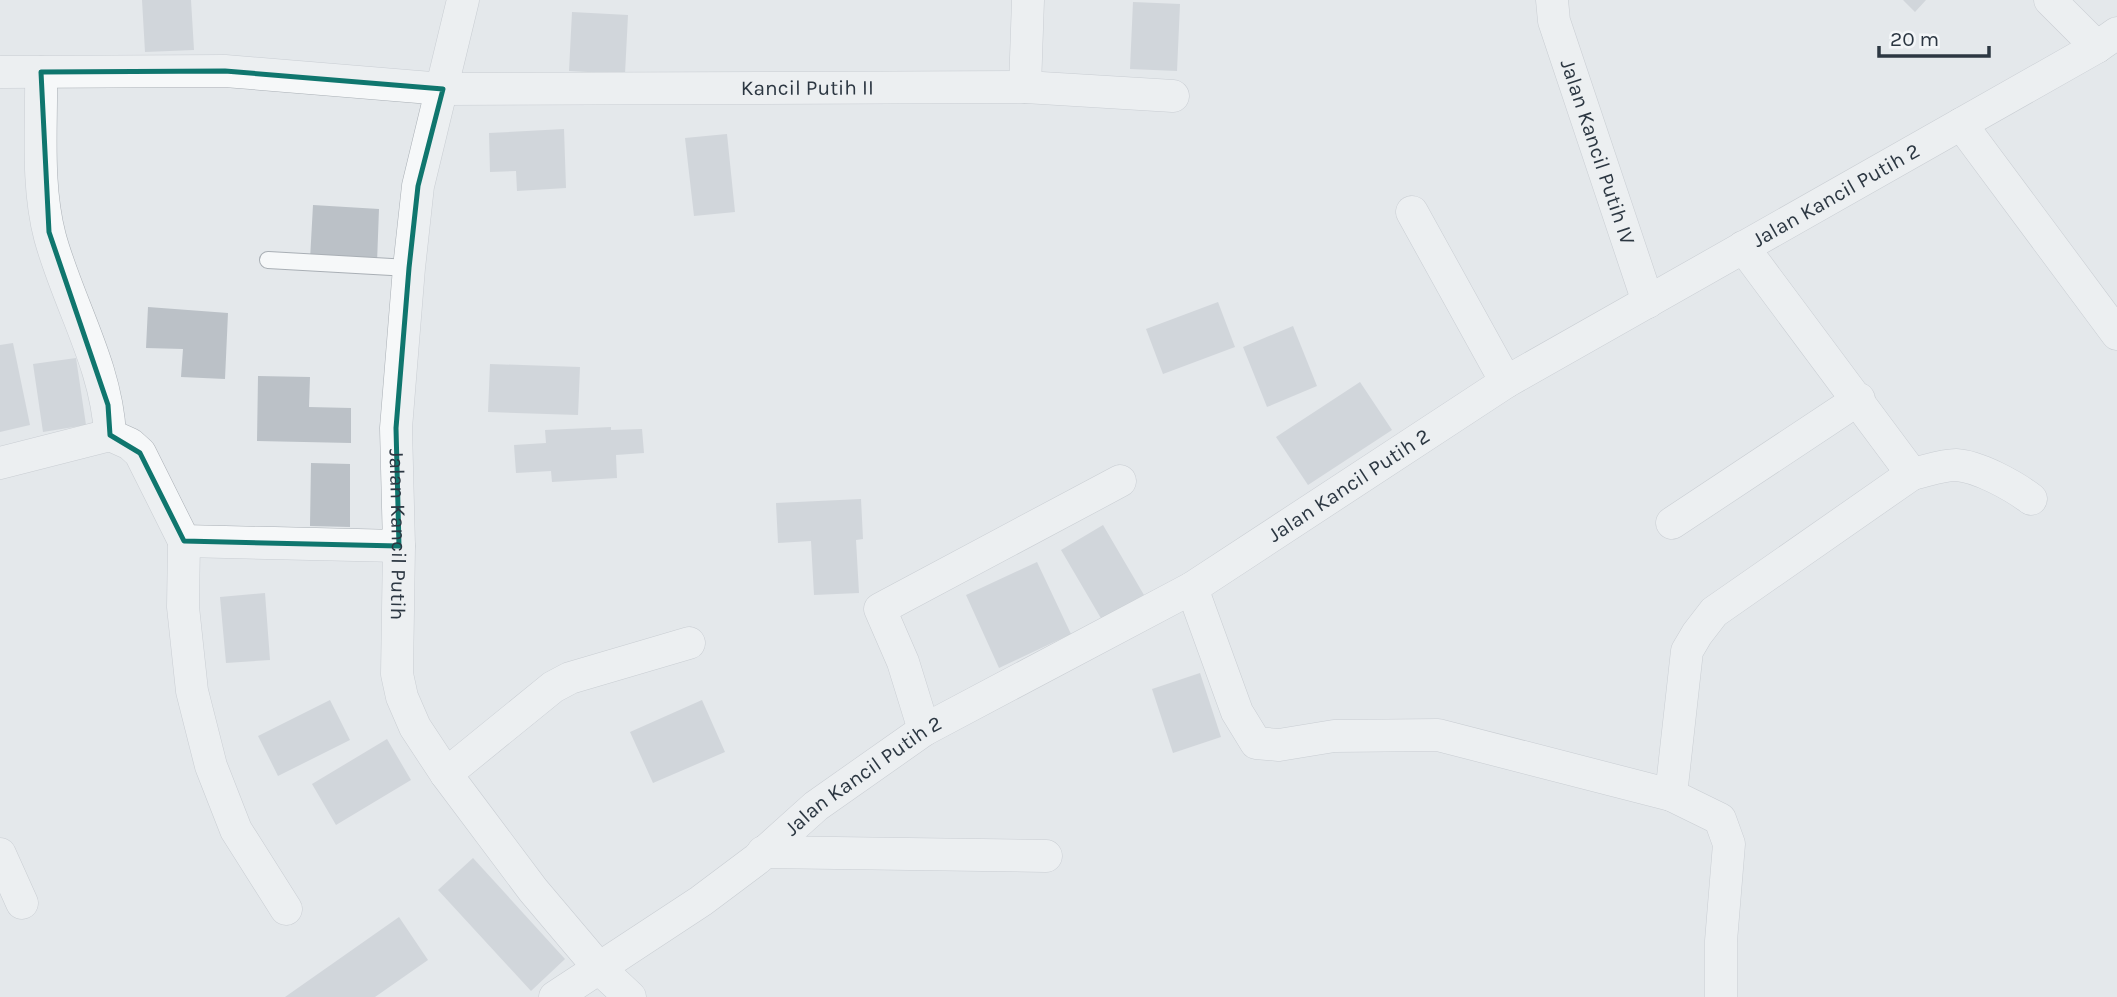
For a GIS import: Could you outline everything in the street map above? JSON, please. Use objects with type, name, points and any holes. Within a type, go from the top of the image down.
[{"type":"street","name":"Jalan Kancil Putih","points":[[463,0],[418,186],[409,268],[396,428],[399,547],[397,674],[402,697],[415,727],[446,774],[533,890],[599,968],[630,997]]},
{"type":"street","points":[[1025,87],[1028,0]]},
{"type":"street","name":"Jalan Kancil Putih IV","points":[[1552,0],[1554,21],[1648,302]]},
{"type":"street","points":[[2050,0],[2107,40]]},
{"type":"street","name":"Jalan Kancil Putih 2","points":[[555,997],[701,901],[816,806],[924,730],[1192,587],[1506,382],[2107,40]]},
{"type":"street","name":"Kancil Putih II","points":[[0,72],[225,71],[443,89],[1025,87],[1173,96]]},
{"type":"street","points":[[41,72],[43,189],[49,232],[108,405],[110,435]]},
{"type":"street","points":[[1961,124],[2117,334]]},
{"type":"street","points":[[1412,212],[1506,382]]},
{"type":"street","points":[[1743,247],[1913,474]]},
{"type":"street","points":[[1672,523],[1859,399]]},
{"type":"street","points":[[0,463],[110,435],[130,444],[140,453],[184,541],[183,607],[192,691],[211,766],[236,830],[286,909]]},
{"type":"street","points":[[1671,795],[1687,651],[1714,612],[1913,474],[1954,465],[1966,467],[2015,487],[2031,499]]},
{"type":"street","points":[[924,730],[903,662],[880,609],[1120,481]]},
{"type":"street","points":[[184,541],[399,547]]},
{"type":"street","points":[[1192,587],[1237,712],[1256,743],[1279,745],[1334,736],[1438,735],[1671,795],[1720,819],[1729,845],[1721,941],[1721,997]]},
{"type":"street","points":[[446,774],[553,687],[570,678],[689,643]]},
{"type":"street","points":[[763,852],[1046,856]]},
{"type":"street","points":[[0,854],[22,903]]},
{"type":"lane","points":[[268,260],[409,268]]},
{"type":"highlighted area","points":[[225,71],[443,89],[418,186],[409,268],[396,428],[399,546],[184,541],[140,453],[110,435],[108,405],[49,232],[41,72]]},
{"type":"building","points":[[142,0],[191,0],[194,50],[145,52]]},
{"type":"building","points":[[1903,0],[1926,0],[1915,12]]},
{"type":"building","points":[[1133,2],[1180,4],[1177,71],[1130,69]]},
{"type":"building","points":[[572,12],[628,15],[625,74],[569,71]]},
{"type":"building","points":[[564,129],[566,188],[517,191],[516,171],[490,172],[489,133]]},
{"type":"building","points":[[727,134],[735,212],[694,216],[685,138]]},
{"type":"building","points":[[313,205],[379,209],[377,263],[310,260]]},
{"type":"building","points":[[1218,302],[1235,347],[1163,374],[1146,329]]},
{"type":"building","points":[[148,307],[228,313],[225,379],[181,377],[183,349],[146,348]]},
{"type":"building","points":[[1293,326],[1317,386],[1267,407],[1243,347]]},
{"type":"building","points":[[13,343],[30,425],[0,432],[0,345]]},
{"type":"building","points":[[76,358],[86,425],[43,432],[33,364]]},
{"type":"building","points":[[490,364],[580,367],[578,415],[488,412]]},
{"type":"building","points":[[258,376],[310,377],[309,407],[351,408],[351,443],[257,441]]},
{"type":"building","points":[[1360,382],[1392,430],[1308,485],[1276,437]]},
{"type":"building","points":[[611,427],[611,430],[642,429],[644,453],[616,455],[617,478],[552,482],[551,471],[516,473],[514,445],[546,443],[545,430]]},
{"type":"building","points":[[311,463],[350,464],[350,527],[310,526]]},
{"type":"building","points":[[861,499],[863,539],[856,540],[859,593],[814,595],[811,541],[778,543],[776,503]]},
{"type":"building","points":[[1103,525],[1144,595],[1102,620],[1061,550]]},
{"type":"building","points":[[1037,562],[1071,634],[999,668],[966,595]]},
{"type":"building","points":[[265,593],[270,660],[226,663],[220,597]]},
{"type":"building","points":[[1200,673],[1221,737],[1173,753],[1152,689]]},
{"type":"building","points":[[330,700],[350,740],[278,776],[258,736]]},
{"type":"building","points":[[702,700],[725,752],[653,783],[630,732]]},
{"type":"building","points":[[387,739],[411,780],[336,825],[312,784]]},
{"type":"building","points":[[473,858],[565,959],[531,991],[438,890]]},
{"type":"building","points":[[399,917],[428,960],[375,997],[285,997]]}]
